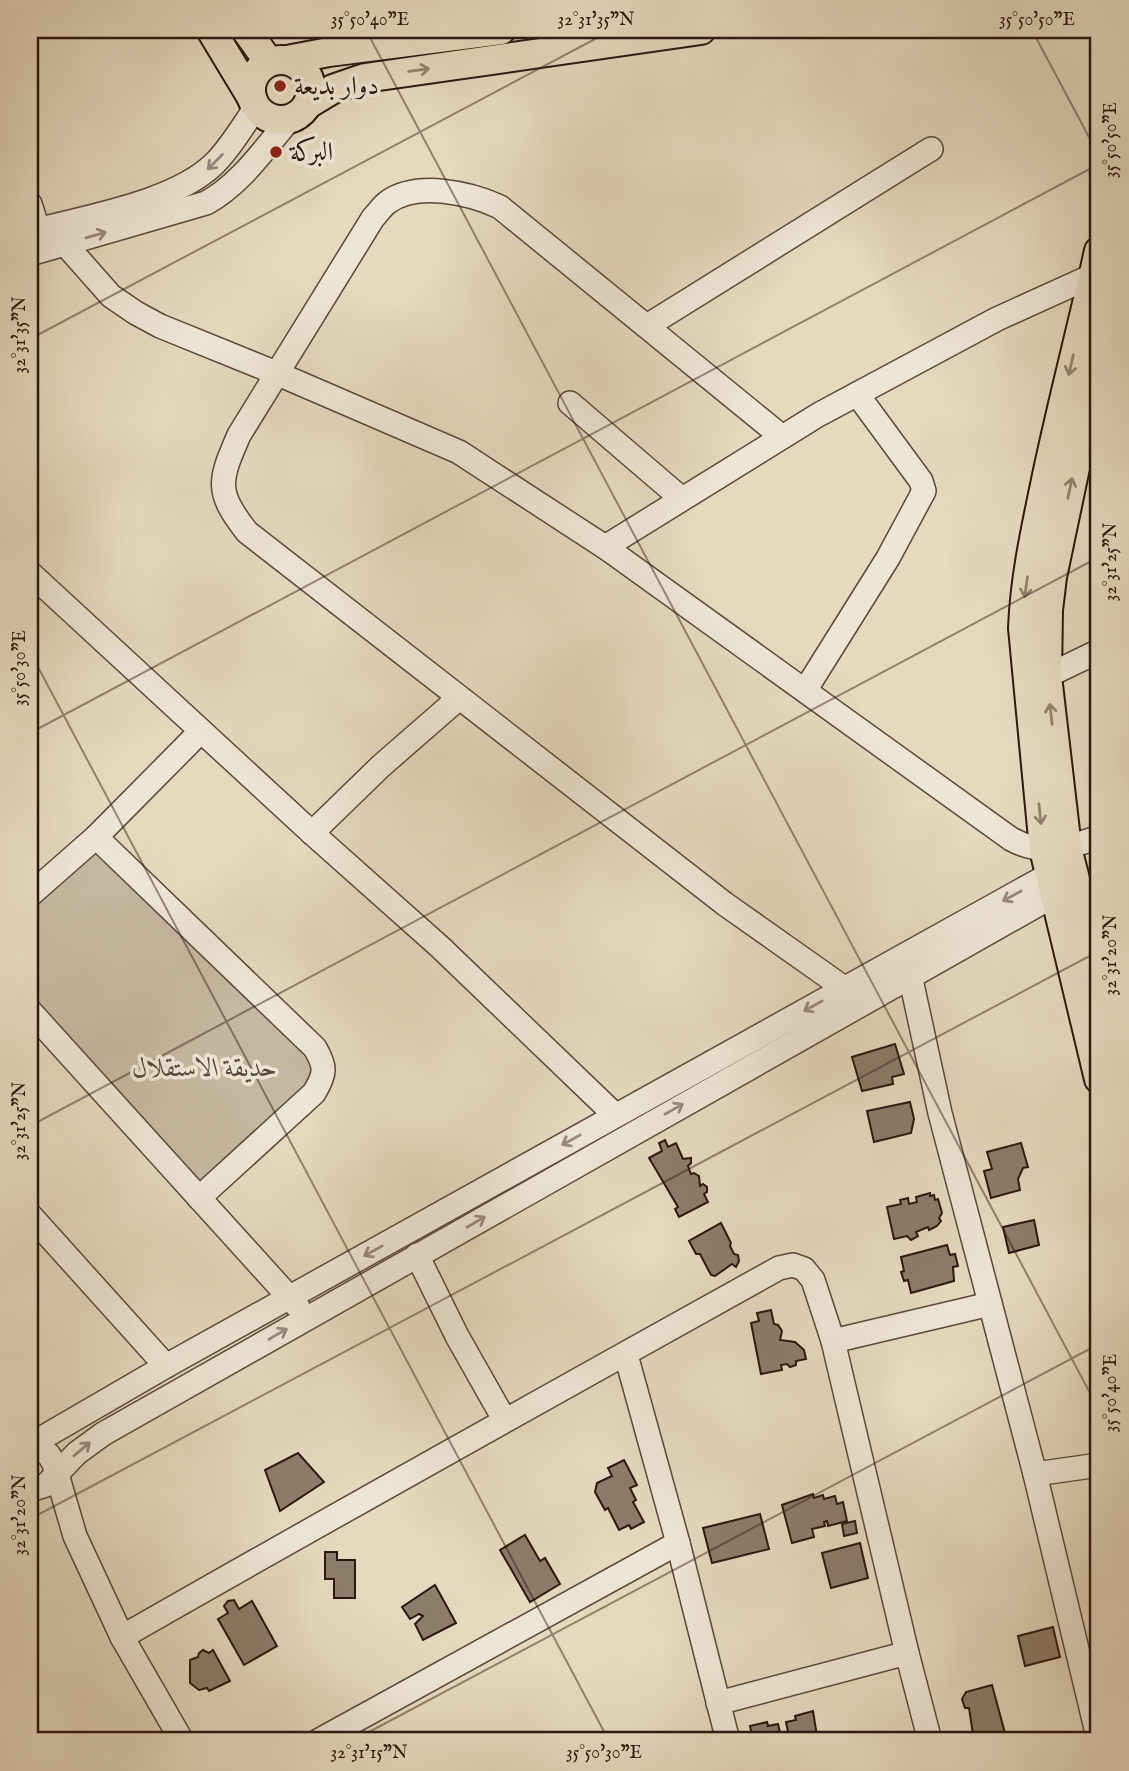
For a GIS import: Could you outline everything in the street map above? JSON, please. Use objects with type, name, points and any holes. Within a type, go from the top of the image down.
[{"type":"main road","points":[[212,30],[254,103],[271,118],[299,112],[333,89],[365,78],[689,31]]},
{"type":"main road","points":[[246,30],[278,61],[295,63],[306,74],[311,88],[299,112]]},
{"type":"main road","points":[[254,103],[253,80],[256,72],[278,61],[305,55],[501,30]]},
{"type":"main road","points":[[1096,263],[1092,309],[1058,422],[1024,594],[1024,653],[1099,1079]]},
{"type":"main road","points":[[1099,363],[1052,578],[1048,610],[1047,676],[1061,868],[1099,973]]},
{"type":"street","points":[[30,204],[34,230],[164,195],[187,184],[214,164],[254,103]]},
{"type":"street","points":[[30,254],[206,203],[219,196],[240,176],[299,112]]},
{"type":"street","points":[[647,326],[931,149]]},
{"type":"street","points":[[781,436],[499,207],[477,196],[447,191],[412,193],[388,201],[373,218],[239,435],[227,463],[222,488],[232,512],[247,531],[725,904],[844,988]]},
{"type":"street","points":[[65,244],[111,296],[160,326],[459,452],[605,547],[991,825],[1061,868]]},
{"type":"street","points":[[605,547],[781,436],[1096,263]]},
{"type":"street","points":[[806,690],[888,558],[924,491],[921,481],[857,394]]},
{"type":"street","points":[[570,404],[682,499]]},
{"type":"street","points":[[30,573],[440,947],[615,1115]]},
{"type":"street","points":[[1047,676],[1099,651]]},
{"type":"street","points":[[312,833],[381,766],[459,698]]},
{"type":"street","points":[[30,895],[96,837],[201,731]]},
{"type":"street","points":[[96,837],[315,1048],[323,1063],[323,1079],[314,1093],[199,1198]]},
{"type":"street","points":[[30,1490],[46,1485],[77,1453],[103,1434],[910,975],[1099,838]]},
{"type":"street","points":[[183,1741],[122,1637],[75,1536],[58,1473],[49,1455],[31,1444],[166,1366],[1061,868]]},
{"type":"street","points":[[910,975],[940,1113],[1035,1474],[1099,1741]]},
{"type":"street","points":[[30,1012],[290,1297],[306,1318]]},
{"type":"street","points":[[32,1223],[166,1366]]},
{"type":"street","points":[[417,1255],[457,1336],[505,1419]]},
{"type":"street","points":[[122,1637],[505,1419],[626,1355],[779,1268],[793,1265],[804,1269],[813,1280],[833,1341],[930,1741]]},
{"type":"street","points":[[833,1341],[990,1304]]},
{"type":"street","points":[[626,1355],[678,1543],[727,1741]]},
{"type":"street","points":[[1035,1474],[1099,1465]]},
{"type":"street","points":[[30,1490],[75,1536]]},
{"type":"street","points":[[318,1741],[678,1543]]},
{"type":"street","points":[[718,1703],[907,1653]]},
{"type":"green space","name":"حديقة الاستقلال","points":[[96,837],[315,1048],[323,1079],[199,1198],[30,1011],[30,898]]},
{"type":"building","points":[[895,1044],[904,1074],[892,1077],[893,1084],[862,1091],[852,1057]]},
{"type":"building","points":[[910,1102],[914,1119],[911,1133],[874,1142],[867,1111]]},
{"type":"building","points":[[665,1140],[668,1147],[676,1143],[683,1159],[691,1158],[688,1166],[691,1174],[699,1176],[700,1186],[703,1184],[707,1187],[704,1194],[708,1202],[679,1217],[675,1209],[678,1207],[649,1158],[662,1151],[659,1143]]},
{"type":"building","points":[[1021,1143],[1028,1167],[1023,1168],[1018,1179],[1020,1190],[991,1198],[984,1171],[992,1169],[987,1152]]},
{"type":"building","points":[[930,1193],[935,1200],[938,1199],[941,1221],[929,1230],[928,1227],[916,1232],[918,1236],[911,1240],[907,1236],[894,1239],[887,1207],[901,1204],[900,1200],[908,1198],[909,1204],[917,1202],[916,1197]]},
{"type":"building","points":[[1034,1220],[1039,1245],[1009,1253],[1003,1227]]},
{"type":"building","points":[[721,1223],[739,1261],[736,1267],[732,1264],[715,1276],[711,1275],[700,1254],[696,1254],[689,1241]]},
{"type":"building","points":[[947,1245],[950,1255],[955,1254],[958,1266],[953,1267],[954,1281],[911,1293],[908,1280],[904,1281],[901,1272],[904,1271],[901,1257]]},
{"type":"building","points":[[771,1310],[774,1324],[782,1331],[780,1340],[795,1342],[804,1350],[806,1359],[796,1361],[796,1365],[790,1367],[787,1364],[781,1365],[782,1370],[761,1374],[751,1323],[759,1321],[757,1313]]},
{"type":"building","points":[[298,1453],[324,1482],[280,1511],[265,1470]]},
{"type":"building","points":[[624,1460],[637,1485],[630,1488],[636,1500],[633,1502],[644,1522],[631,1529],[629,1525],[619,1530],[608,1508],[605,1510],[595,1492],[597,1483],[612,1476],[608,1468]]},
{"type":"building","points":[[813,1494],[814,1498],[823,1495],[824,1499],[835,1496],[837,1504],[843,1502],[847,1521],[828,1526],[827,1521],[824,1522],[825,1526],[812,1529],[814,1537],[792,1543],[782,1505]]},
{"type":"building","points":[[760,1514],[769,1549],[712,1563],[703,1528]]},
{"type":"building","points":[[855,1521],[857,1533],[844,1536],[842,1524]]},
{"type":"building","points":[[525,1535],[540,1561],[545,1558],[560,1584],[530,1602],[500,1550]]},
{"type":"building","points":[[860,1543],[868,1578],[831,1588],[822,1553]]},
{"type":"building","points":[[325,1552],[337,1552],[337,1560],[355,1560],[355,1598],[334,1598],[334,1579],[325,1579]]},
{"type":"building","points":[[435,1585],[456,1623],[423,1640],[415,1624],[423,1616],[419,1614],[410,1619],[402,1607]]},
{"type":"building","points":[[234,1600],[239,1609],[252,1601],[277,1646],[244,1665],[218,1619],[228,1613],[224,1606],[228,1601]]},
{"type":"building","points":[[1053,1627],[1060,1657],[1025,1666],[1018,1636]]},
{"type":"building","points":[[203,1650],[209,1653],[213,1650],[230,1681],[209,1691],[207,1688],[199,1690],[190,1683],[190,1660],[198,1657]]},
{"type":"building","points":[[992,1685],[1005,1733],[974,1741],[969,1708],[965,1708],[962,1699],[966,1692]]},
{"type":"building","points":[[813,1711],[817,1736],[805,1739],[806,1741],[790,1741],[786,1722],[796,1720],[795,1716]]},
{"type":"building","points":[[767,1722],[768,1726],[778,1724],[782,1741],[753,1741],[750,1726]]},
{"type":"place","name":"دوار بديعة","points":[[280,86]]},
{"type":"place","name":"البركة","points":[[276,152]]}]
